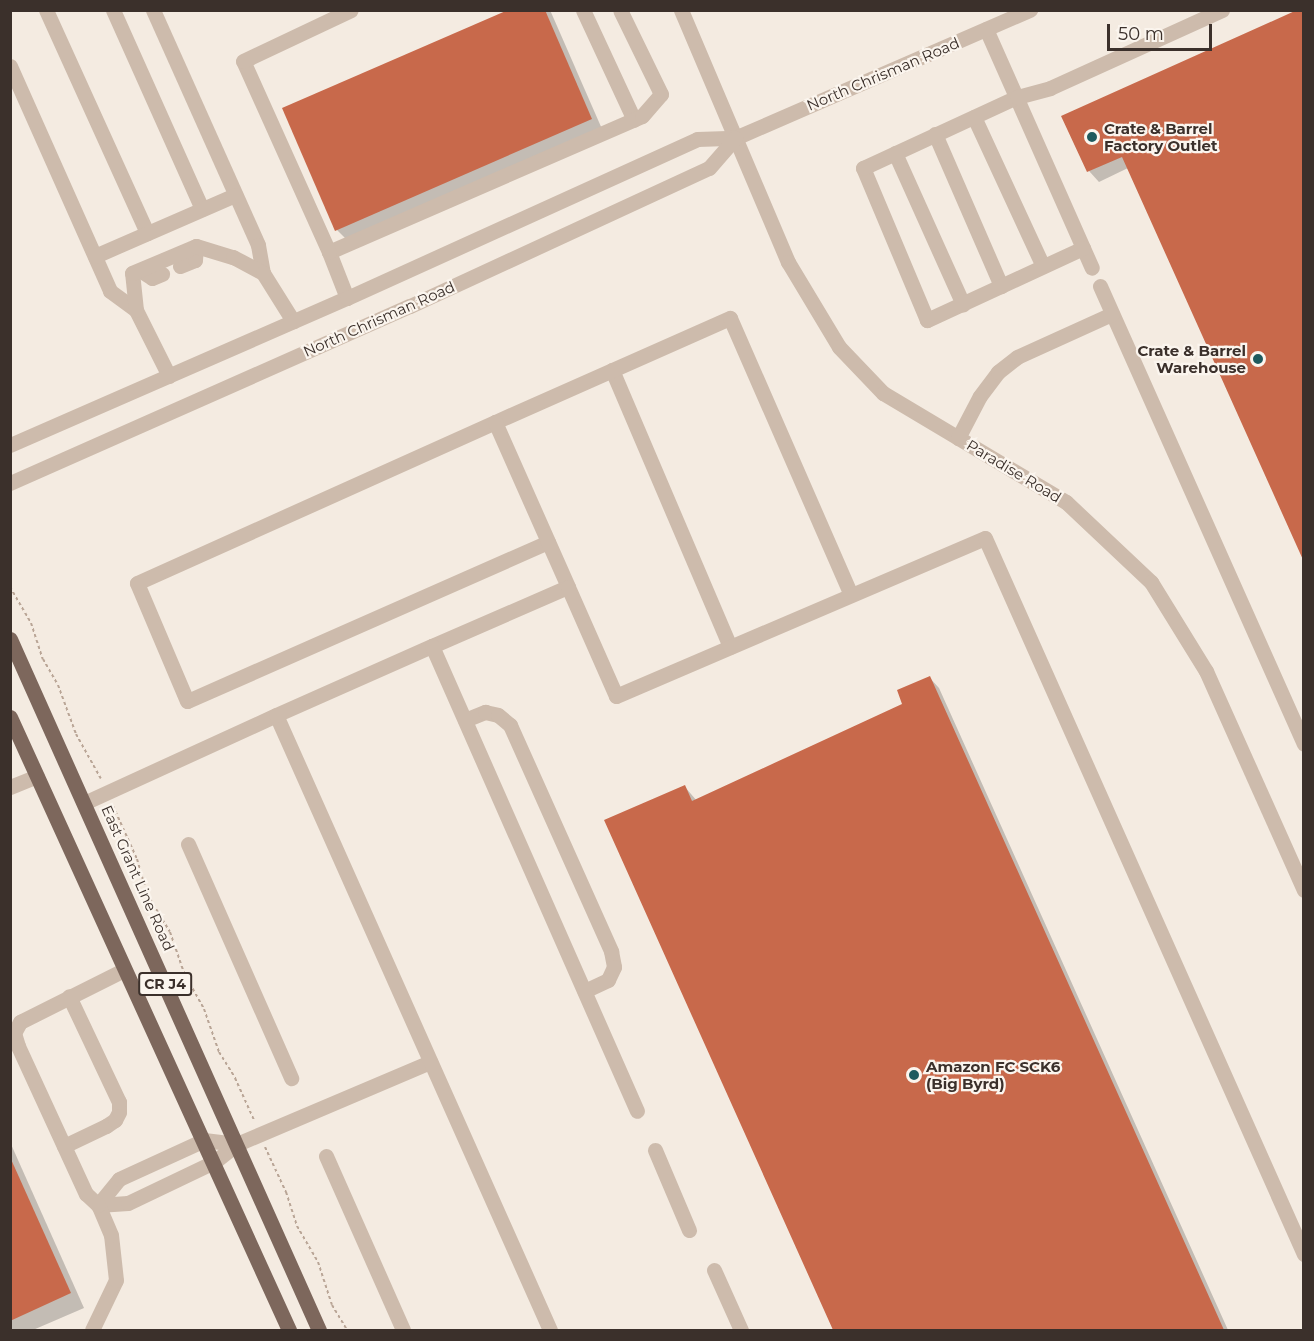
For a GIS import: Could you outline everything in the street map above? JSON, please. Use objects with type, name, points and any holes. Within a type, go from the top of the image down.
[{"type":"main road","name":"East Grant Line Road","points":[[10,639],[319,1330]]},
{"type":"main road","name":"CR J4","points":[[10,717],[289,1330]]},
{"type":"street","points":[[46,10],[147,233]]},
{"type":"street","points":[[112,10],[202,209]]},
{"type":"street","points":[[153,10],[258,245],[263,273],[293,321]]},
{"type":"street","points":[[347,298],[329,252],[243,61],[351,10]]},
{"type":"street","points":[[583,10],[634,120]]},
{"type":"street","points":[[329,252],[642,116],[661,94],[620,10]]},
{"type":"street","name":"Paradise Road","points":[[681,10],[788,262],[839,347],[883,393],[1066,502],[1151,582],[1206,671],[1304,890]]},
{"type":"street","name":"North Chrisman Road","points":[[10,445],[347,298],[697,139],[735,138],[1030,10]]},
{"type":"street","points":[[1083,248],[927,320],[862,168],[1017,97],[1050,88],[1222,10]]},
{"type":"street","points":[[986,29],[1092,268]]},
{"type":"street","points":[[10,66],[110,291],[136,310]]},
{"type":"street","points":[[974,117],[1043,266]]},
{"type":"street","points":[[935,134],[1001,286]]},
{"type":"street","name":"North Chrisman Road","points":[[10,483],[410,306],[709,168],[735,138]]},
{"type":"street","points":[[895,153],[963,304]]},
{"type":"street","points":[[95,256],[235,195]]},
{"type":"street","points":[[169,376],[136,310],[132,273],[196,246],[233,256],[263,273]]},
{"type":"street","points":[[180,266],[195,260],[196,246]]},
{"type":"street","points":[[141,271],[152,279],[162,274]]},
{"type":"street","points":[[1100,286],[1304,744]]},
{"type":"street","points":[[958,438],[980,396],[998,372],[1017,357],[1112,314]]},
{"type":"street","points":[[548,542],[187,701],[137,583],[730,318],[851,595]]},
{"type":"street","points":[[612,370],[730,647]]},
{"type":"street","points":[[495,422],[616,696],[985,538],[1304,1254]]},
{"type":"street","points":[[84,803],[432,645],[568,587]]},
{"type":"street","points":[[432,645],[637,1111]]},
{"type":"street","points":[[465,720],[485,712],[498,715],[510,725],[611,951],[614,967],[608,980],[584,991]]},
{"type":"street","points":[[276,715],[550,1330]]},
{"type":"street","points":[[10,788],[37,776]]},
{"type":"street","points":[[188,844],[291,1078]]},
{"type":"street","points":[[92,1330],[116,1280],[111,1235],[98,1205],[86,1194],[12,1034],[20,1022],[124,970]]},
{"type":"street","points":[[64,1146],[106,1126],[119,1112],[119,1102],[69,996]]},
{"type":"street","points":[[98,1205],[128,1203],[214,1162],[237,1144],[430,1062]]},
{"type":"street","points":[[98,1205],[119,1179],[204,1140],[237,1144]]},
{"type":"street","points":[[655,1150],[689,1230]]},
{"type":"street","points":[[326,1156],[403,1330]]},
{"type":"street","points":[[714,1270],[741,1330]]},
{"type":"path","points":[[10,587],[31,623],[43,659],[58,685],[76,734],[107,792],[137,859],[147,894],[170,932],[184,973],[204,1009],[219,1052],[235,1078],[286,1192],[297,1226],[318,1262],[333,1305],[347,1330]]},
{"type":"building","points":[[508,10],[545,10],[592,119],[335,231],[282,108]]},
{"type":"building","name":"Crate & Barrel Warehouse","points":[[1297,10],[1304,10],[1304,562],[1122,157],[1087,172],[1061,116]]},
{"type":"building","name":"Amazon FC SCK6 (Big Byrd)","points":[[930,676],[1224,1330],[833,1330],[604,820],[685,785],[692,801],[902,704],[897,690]]},
{"type":"building","points":[[10,1157],[71,1293],[10,1321]]},
{"type":"place","name":"Crate & Barrel Factory Outlet","points":[[1092,137]]},
{"type":"place","name":"Crate & Barrel Warehouse","points":[[1258,359]]},
{"type":"place","name":"Amazon FC SCK6 (Big Byrd)","points":[[914,1075]]}]
